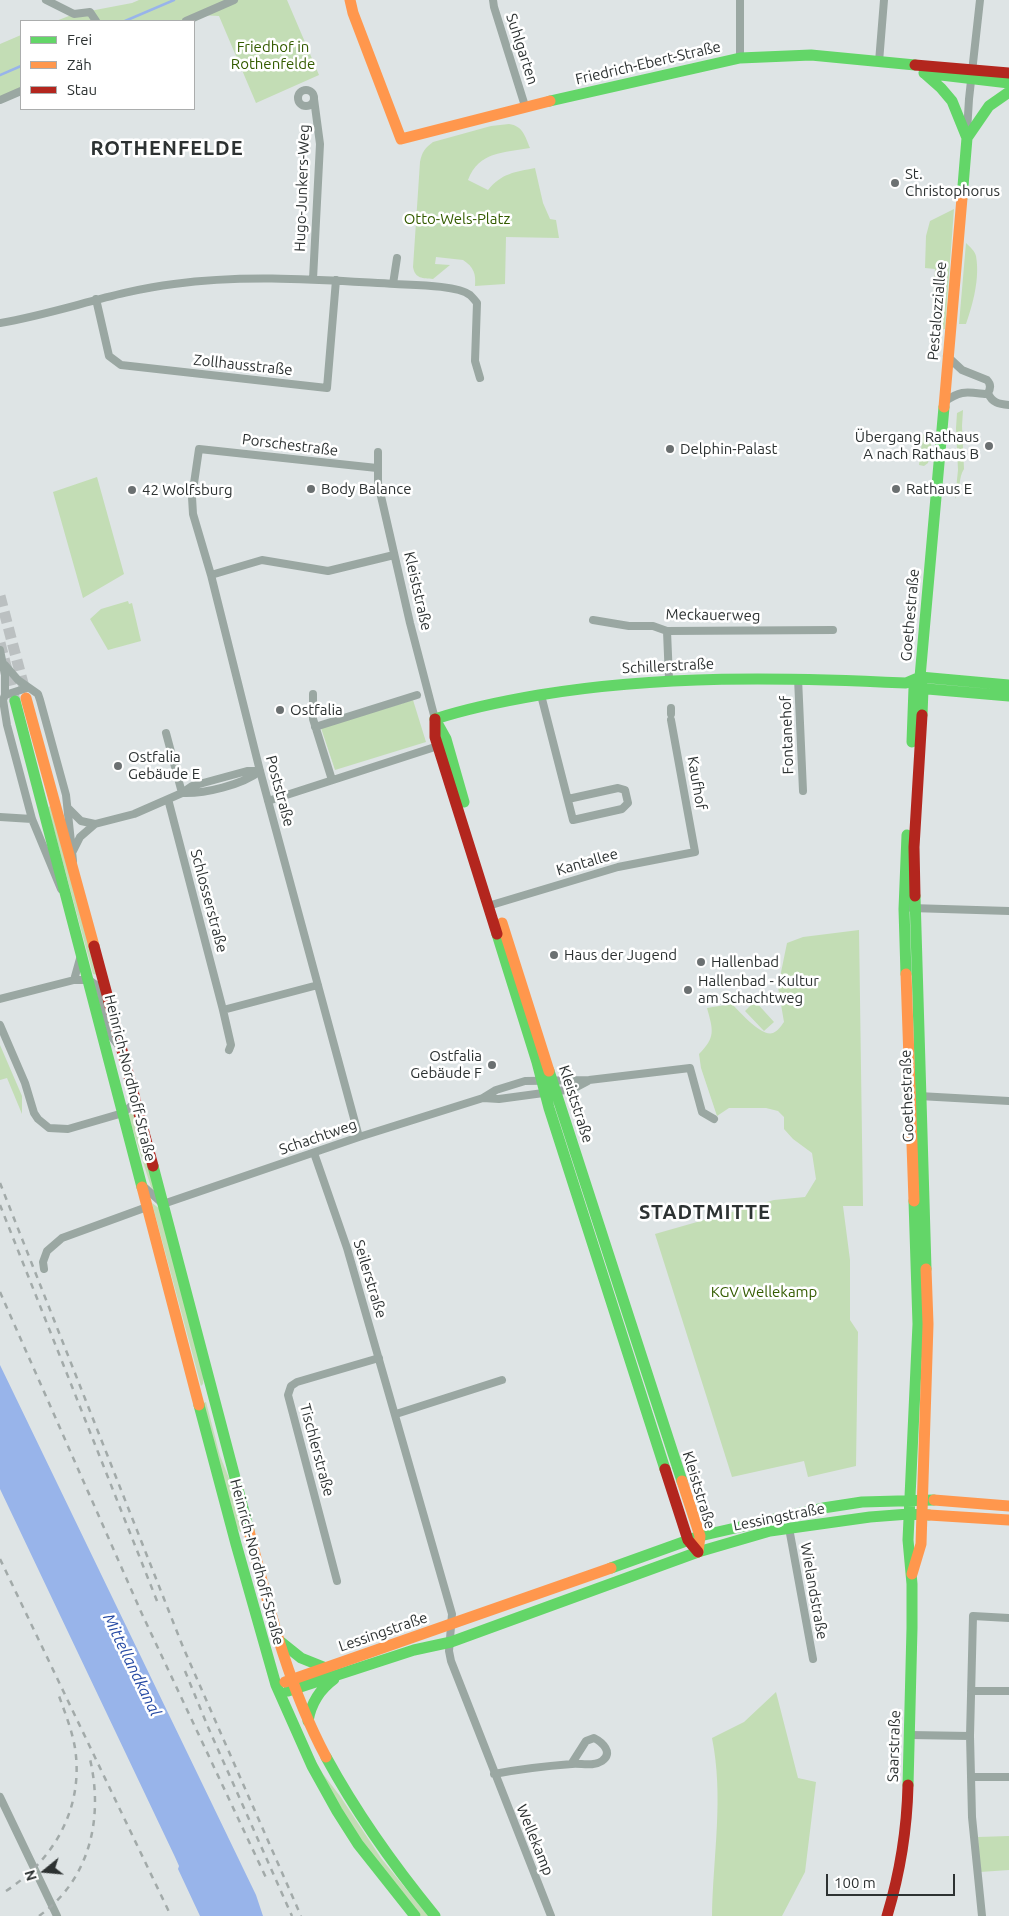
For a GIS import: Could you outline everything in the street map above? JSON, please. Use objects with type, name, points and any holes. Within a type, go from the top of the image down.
[{"type":"street","points":[[188,20],[234,0]]},
{"type":"street","points":[[345,0],[353,13]]},
{"type":"street","points":[[350,0],[353,13]]},
{"type":"street","name":"Suhlgarten","points":[[493,0],[526,106]]},
{"type":"street","points":[[740,0],[740,58]]},
{"type":"street","points":[[879,62],[884,0]]},
{"type":"street","name":"Pestalozziallee","points":[[930,555],[971,74],[980,0]]},
{"type":"street","points":[[49,1],[74,14],[90,12],[95,20]]},
{"type":"street","name":"Friedrich-Ebert-Straße","points":[[353,13],[401,139],[526,106],[740,58],[783,55],[811,56],[907,66],[924,73],[1009,73]]},
{"type":"street","name":"Friedrich-Ebert-Straße","points":[[907,66],[920,64],[1009,84]]},
{"type":"street","points":[[924,73],[940,85],[954,102],[967,138]]},
{"type":"street","points":[[0,100],[20,91]]},
{"type":"street","points":[[967,138],[983,112],[994,100],[1009,92]]},
{"type":"street","name":"Hugo-Junkers-Weg","points":[[313,279],[320,144],[314,99]]},
{"type":"street","points":[[393,284],[397,258]]},
{"type":"street","points":[[0,322],[96,299],[175,284],[253,279],[313,279],[432,286],[464,292],[470,295],[477,303],[474,361],[480,378]]},
{"type":"street","name":"Zollhausstraße","points":[[96,299],[109,356],[121,365],[327,388],[336,280]]},
{"type":"street","points":[[947,356],[962,370],[987,380],[991,388],[988,393],[990,399],[997,404],[1009,405]]},
{"type":"street","points":[[944,402],[964,392],[988,393]]},
{"type":"street","name":"Porschestraße","points":[[199,449],[377,468]]},
{"type":"street","name":"Poststraße","points":[[199,449],[192,497],[193,514],[211,575],[260,772],[359,1137]]},
{"type":"street","name":"Kleiststraße","points":[[378,452],[378,482],[394,555],[435,719],[446,740],[492,905]]},
{"type":"street","points":[[211,575],[262,560],[328,571],[394,555]]},
{"type":"street","name":"Goethestraße","points":[[922,1515],[928,1324],[916,1096],[910,908],[916,684],[930,555]]},
{"type":"street","name":"Meckauerweg","points":[[593,620],[629,626],[652,626],[667,631],[833,630]]},
{"type":"street","points":[[667,631],[669,679]]},
{"type":"street","name":"Heinrich-Nordhoff-Straße","points":[[0,650],[17,695],[147,1207],[236,1544],[277,1690],[312,1766],[337,1811],[358,1844],[415,1916]]},
{"type":"street","name":"Heinrich-Nordhoff-Straße","points":[[4,663],[10,672],[91,931],[276,1637],[292,1684],[334,1775],[357,1814],[400,1876],[435,1916]]},
{"type":"street","name":"Schillerstraße","points":[[435,719],[460,711],[542,695],[669,679],[798,678],[916,684],[1009,685]]},
{"type":"street","name":"Fontanehof","points":[[798,678],[802,791]]},
{"type":"street","name":"Schillerstraße","points":[[916,684],[1009,696]]},
{"type":"street","name":"Heinrich-Nordhoff-Straße","points":[[68,899],[58,884],[32,819],[2,700],[34,690],[40,700],[66,795],[74,876]]},
{"type":"street","points":[[313,694],[313,719],[332,780]]},
{"type":"street","points":[[316,727],[416,695]]},
{"type":"street","points":[[542,695],[573,820],[622,809],[628,803],[625,790],[618,788],[568,799]]},
{"type":"street","name":"Kaufhof","points":[[671,714],[695,852]]},
{"type":"street","name":"Kleiststraße","points":[[435,719],[435,737],[492,905],[688,1540],[698,1552]]},
{"type":"street","points":[[166,733],[182,793]]},
{"type":"street","points":[[268,801],[438,746]]},
{"type":"street","points":[[67,807],[81,821],[95,824],[134,814],[182,793],[192,786],[247,771],[260,772]]},
{"type":"street","name":"Schlosserstraße","points":[[168,799],[232,1044],[230,1050]]},
{"type":"street","points":[[0,816],[32,819]]},
{"type":"street","points":[[73,851],[80,837],[95,824]]},
{"type":"street","name":"Kantallee","points":[[492,905],[618,867],[695,852]]},
{"type":"street","points":[[910,908],[1009,911]]},
{"type":"street","points":[[74,980],[82,953]]},
{"type":"street","name":"Heinrich-Nordhoff-Straße","points":[[0,1000],[74,980],[89,980],[99,987],[112,1038],[123,1053]]},
{"type":"street","points":[[223,1010],[318,985]]},
{"type":"street","points":[[0,1025],[25,1083],[34,1113],[49,1128],[68,1130],[123,1113],[136,1102]]},
{"type":"street","name":"Schachtweg","points":[[483,1098],[499,1099],[549,1086],[690,1068],[702,1112],[714,1119]]},
{"type":"street","name":"Schachtweg","points":[[163,1204],[359,1137],[483,1098],[496,1090],[525,1081],[574,1089],[590,1080]]},
{"type":"street","name":"Kleiststraße","points":[[549,1086],[700,1536],[698,1552]]},
{"type":"street","points":[[916,1096],[1009,1102]]},
{"type":"street","name":"Goethestraße","points":[[909,1499],[918,1324],[916,1096]]},
{"type":"street","name":"Seilerstraße","points":[[314,1153],[347,1248],[396,1414],[452,1614],[451,1626]]},
{"type":"street","name":"Heinrich-Nordhoff-Straße","points":[[141,1184],[163,1204]]},
{"type":"street","points":[[44,1269],[43,1262],[47,1251],[62,1238],[147,1207]]},
{"type":"street","name":"Tischlerstraße","points":[[337,1581],[288,1395],[291,1386],[297,1382],[379,1358]]},
{"type":"street","points":[[396,1414],[502,1380]]},
{"type":"street","name":"Lessingstraße","points":[[277,1690],[326,1668],[451,1626],[700,1536],[823,1508],[862,1502],[909,1499],[1009,1506]]},
{"type":"street","name":"Saarstraße","points":[[887,1916],[899,1874],[905,1836],[910,1734],[912,1574],[908,1540],[909,1499]]},
{"type":"street","name":"Lessingstraße","points":[[292,1684],[339,1674],[414,1650],[451,1642],[698,1552],[752,1536],[789,1528],[870,1517],[909,1514],[1009,1520]]},
{"type":"street","name":"Saarstraße","points":[[912,1574],[921,1544],[922,1515]]},
{"type":"street","name":"Wielandstraße","points":[[789,1528],[813,1658]]},
{"type":"street","points":[[982,1916],[972,1816],[970,1736],[973,1616],[1009,1618]]},
{"type":"street","name":"Lessingstraße","points":[[451,1626],[451,1642]]},
{"type":"street","name":"Lessingstraße","points":[[276,1637],[290,1653],[326,1668]]},
{"type":"street","name":"Wellekamp","points":[[451,1642],[451,1661],[550,1916]]},
{"type":"street","name":"Lessingstraße","points":[[308,1722],[312,1702],[323,1687],[339,1674]]},
{"type":"street","points":[[971,1691],[1009,1691]]},
{"type":"street","points":[[910,1734],[970,1736]]},
{"type":"street","points":[[494,1774],[572,1763],[584,1765],[603,1761],[607,1755],[606,1747],[602,1742],[594,1738],[586,1741],[572,1763]]},
{"type":"street","points":[[972,1777],[1009,1777]]},
{"type":"street","points":[[0,1797],[57,1916]]},
{"type":"green space","name":"Friedhof in Rothenfelde","points":[[139,0],[287,0],[319,75],[256,103],[219,16],[199,15],[188,20],[59,20],[74,14]]},
{"type":"green space","points":[[20,35],[20,91],[0,100],[0,44]]},
{"type":"green space","name":"Otto-Wels-Platz","points":[[509,124],[520,129],[530,148],[486,158],[479,163],[468,180],[488,190],[493,184],[504,177],[515,172],[535,168],[543,203],[550,219],[556,220],[559,238],[506,237],[505,284],[475,286],[474,271],[470,265],[463,260],[436,257],[435,264],[450,265],[433,279],[418,276],[413,267],[420,162],[424,150],[433,142],[491,126]]},
{"type":"green space","points":[[954,209],[945,329],[931,331],[935,269],[925,268],[926,236],[930,221]]},
{"type":"green space","points":[[966,243],[976,256],[977,273],[973,299],[966,324],[959,324]]},
{"type":"green space","points":[[963,410],[964,469],[955,499],[958,470],[957,413]]},
{"type":"green space","points":[[923,434],[930,436],[932,439],[928,463],[924,466],[919,465]]},
{"type":"green space","points":[[97,477],[124,574],[83,598],[53,492]]},
{"type":"green space","points":[[128,601],[129,604],[132,603],[141,641],[108,650],[90,619],[101,609]]},
{"type":"green space","points":[[413,700],[426,742],[335,770],[321,728]]},
{"type":"green space","points":[[51,806],[97,975],[93,974],[48,807]]},
{"type":"green space","name":"KGV Wellekamp","points":[[859,930],[863,1206],[843,1206],[850,1260],[850,1320],[858,1332],[856,1466],[808,1477],[804,1461],[732,1477],[655,1234],[774,1200],[805,1197],[816,1179],[812,1153],[793,1139],[784,1129],[784,1117],[778,1111],[766,1108],[729,1108],[717,1116],[701,1068],[699,1054],[708,1043],[712,1033],[707,1008],[732,1004],[757,1028],[768,1033],[775,1032],[784,1022],[778,987],[787,943],[803,937]]},
{"type":"green space","points":[[755,1001],[774,1022],[764,1031],[745,1011]]},
{"type":"green space","points":[[0,1045],[22,1096],[22,1114],[7,1078],[0,1080]]},
{"type":"green space","points":[[135,1112],[156,1194],[151,1187],[128,1115]]},
{"type":"green space","points":[[152,1203],[160,1209],[204,1375],[201,1386]]},
{"type":"green space","points":[[206,1402],[220,1456],[231,1483],[241,1532],[236,1526],[203,1403]]},
{"type":"green space","points":[[776,1692],[798,1778],[816,1782],[805,1872],[782,1916],[712,1916],[718,1804],[712,1738],[744,1722]]},
{"type":"green space","points":[[312,1754],[323,1774],[381,1858],[428,1916],[421,1916],[360,1839],[346,1819]]},
{"type":"green space","points":[[1009,1836],[1009,1870],[980,1872],[978,1837]]},
{"type":"water","name":"Mittellandkanal","points":[[0,1365],[256,1895],[263,1916],[200,1916],[178,1869],[179,1866],[175,1857],[0,1489]]},
{"type":"waterway","points":[[127,20],[174,0]]},
{"type":"waterway","points":[[0,75],[20,66]]},
{"type":"tunnel","points":[[0,596],[25,691]]},
{"type":"tunnel","points":[[0,643],[15,701]]},
{"type":"railway","points":[[0,1183],[183,1647],[301,1916]]},
{"type":"railway","points":[[0,1205],[159,1606]]},
{"type":"railway","points":[[0,1292],[142,1614],[268,1882]]},
{"type":"railway","points":[[0,1559],[171,1916]]},
{"type":"railway","points":[[185,1671],[292,1916]]},
{"type":"railway","points":[[6,1891],[39,1863],[52,1847],[70,1811],[75,1791],[77,1770],[75,1748],[59,1696]]},
{"type":"railway","points":[[39,1916],[57,1901],[71,1883],[82,1864],[90,1843],[94,1822],[95,1800],[89,1755]]},
{"type":"traffic: fast","points":[[550,101],[740,58],[811,55],[915,65]]},
{"type":"traffic: fast","points":[[924,73],[1009,83]]},
{"type":"traffic: fast","points":[[924,73],[952,101],[967,138],[962,198]]},
{"type":"traffic: fast","points":[[967,138],[989,106],[1009,92]]},
{"type":"traffic: fast","points":[[922,715],[923,689],[920,677],[944,407]]},
{"type":"traffic: fast","points":[[435,719],[461,711],[539,695],[584,688],[676,681],[768,679],[906,683],[920,677],[1009,685]]},
{"type":"traffic: fast","points":[[912,742],[914,688],[920,677]]},
{"type":"traffic: fast","points":[[916,688],[1009,696]]},
{"type":"traffic: fast","points":[[15,701],[142,1187]]},
{"type":"traffic: fast","points":[[436,721],[446,739],[464,802]]},
{"type":"traffic: fast","points":[[906,974],[904,909],[907,835]]},
{"type":"traffic: fast","points":[[915,896],[926,1269]]},
{"type":"traffic: fast","points":[[497,934],[537,1062],[549,1108],[665,1469]]},
{"type":"traffic: fast","points":[[549,1071],[682,1481]]},
{"type":"traffic: fast","points":[[153,1166],[249,1531]]},
{"type":"traffic: fast","points":[[908,1785],[912,1628],[912,1584],[908,1540],[918,1324],[914,1201]]},
{"type":"traffic: fast","points":[[199,1405],[276,1685],[312,1766],[337,1811],[358,1844],[415,1916]]},
{"type":"traffic: fast","points":[[611,1568],[700,1536],[823,1508],[862,1502],[934,1500]]},
{"type":"traffic: fast","points":[[288,1691],[414,1650],[451,1642],[698,1552],[770,1531],[870,1517],[909,1514],[929,1515]]},
{"type":"traffic: fast","points":[[281,1642],[301,1658],[326,1668]]},
{"type":"traffic: fast","points":[[308,1721],[316,1697],[334,1679]]},
{"type":"traffic: fast","points":[[326,1757],[350,1799],[377,1839],[435,1916]]},
{"type":"traffic: slow","points":[[350,0],[353,13],[401,139],[550,101]]},
{"type":"traffic: slow","points":[[944,407],[962,198]]},
{"type":"traffic: slow","points":[[26,698],[94,946]]},
{"type":"traffic: slow","points":[[502,923],[549,1071]]},
{"type":"traffic: slow","points":[[906,974],[914,1201]]},
{"type":"traffic: slow","points":[[142,1187],[199,1405]]},
{"type":"traffic: slow","points":[[912,1574],[921,1544],[928,1324],[926,1269]]},
{"type":"traffic: slow","points":[[682,1481],[700,1536],[698,1552]]},
{"type":"traffic: slow","points":[[934,1500],[1009,1506]]},
{"type":"traffic: slow","points":[[929,1515],[1009,1520]]},
{"type":"traffic: slow","points":[[249,1531],[272,1618],[290,1675],[326,1757]]},
{"type":"traffic: slow","points":[[285,1682],[611,1568]]},
{"type":"traffic: jam","points":[[915,65],[1009,73]]},
{"type":"traffic: jam","points":[[915,896],[914,847],[922,715]]},
{"type":"traffic: jam","points":[[435,719],[435,737],[497,934]]},
{"type":"traffic: jam","points":[[94,946],[153,1166]]},
{"type":"traffic: jam","points":[[665,1469],[688,1540],[698,1552]]},
{"type":"traffic: jam","points":[[887,1916],[896,1884],[902,1851],[908,1785]]},
{"type":"place","name":"St. Christophorus","points":[[895,183]]},
{"type":"place","name":"Übergang Rathaus A nach Rathaus B","points":[[989,446]]},
{"type":"place","name":"Delphin-Palast","points":[[670,449]]},
{"type":"place","name":"Body Balance","points":[[311,489]]},
{"type":"place","name":"Rathaus E","points":[[896,489]]},
{"type":"place","name":"42 Wolfsburg","points":[[132,490]]},
{"type":"place","name":"Ostfalia","points":[[280,710]]},
{"type":"place","name":"Ostfalia Gebäude E","points":[[118,766]]},
{"type":"place","name":"Haus der Jugend","points":[[554,955]]},
{"type":"place","name":"Hallenbad","points":[[701,962]]},
{"type":"place","name":"Hallenbad - Kultur am Schachtweg","points":[[688,990]]},
{"type":"place","name":"Ostfalia Gebäude F","points":[[492,1065]]},
{"type":"district","name":"ROTHENFELDE","points":[[167,148]]},
{"type":"district","name":"STADTMITTE","points":[[705,1212]]}]
